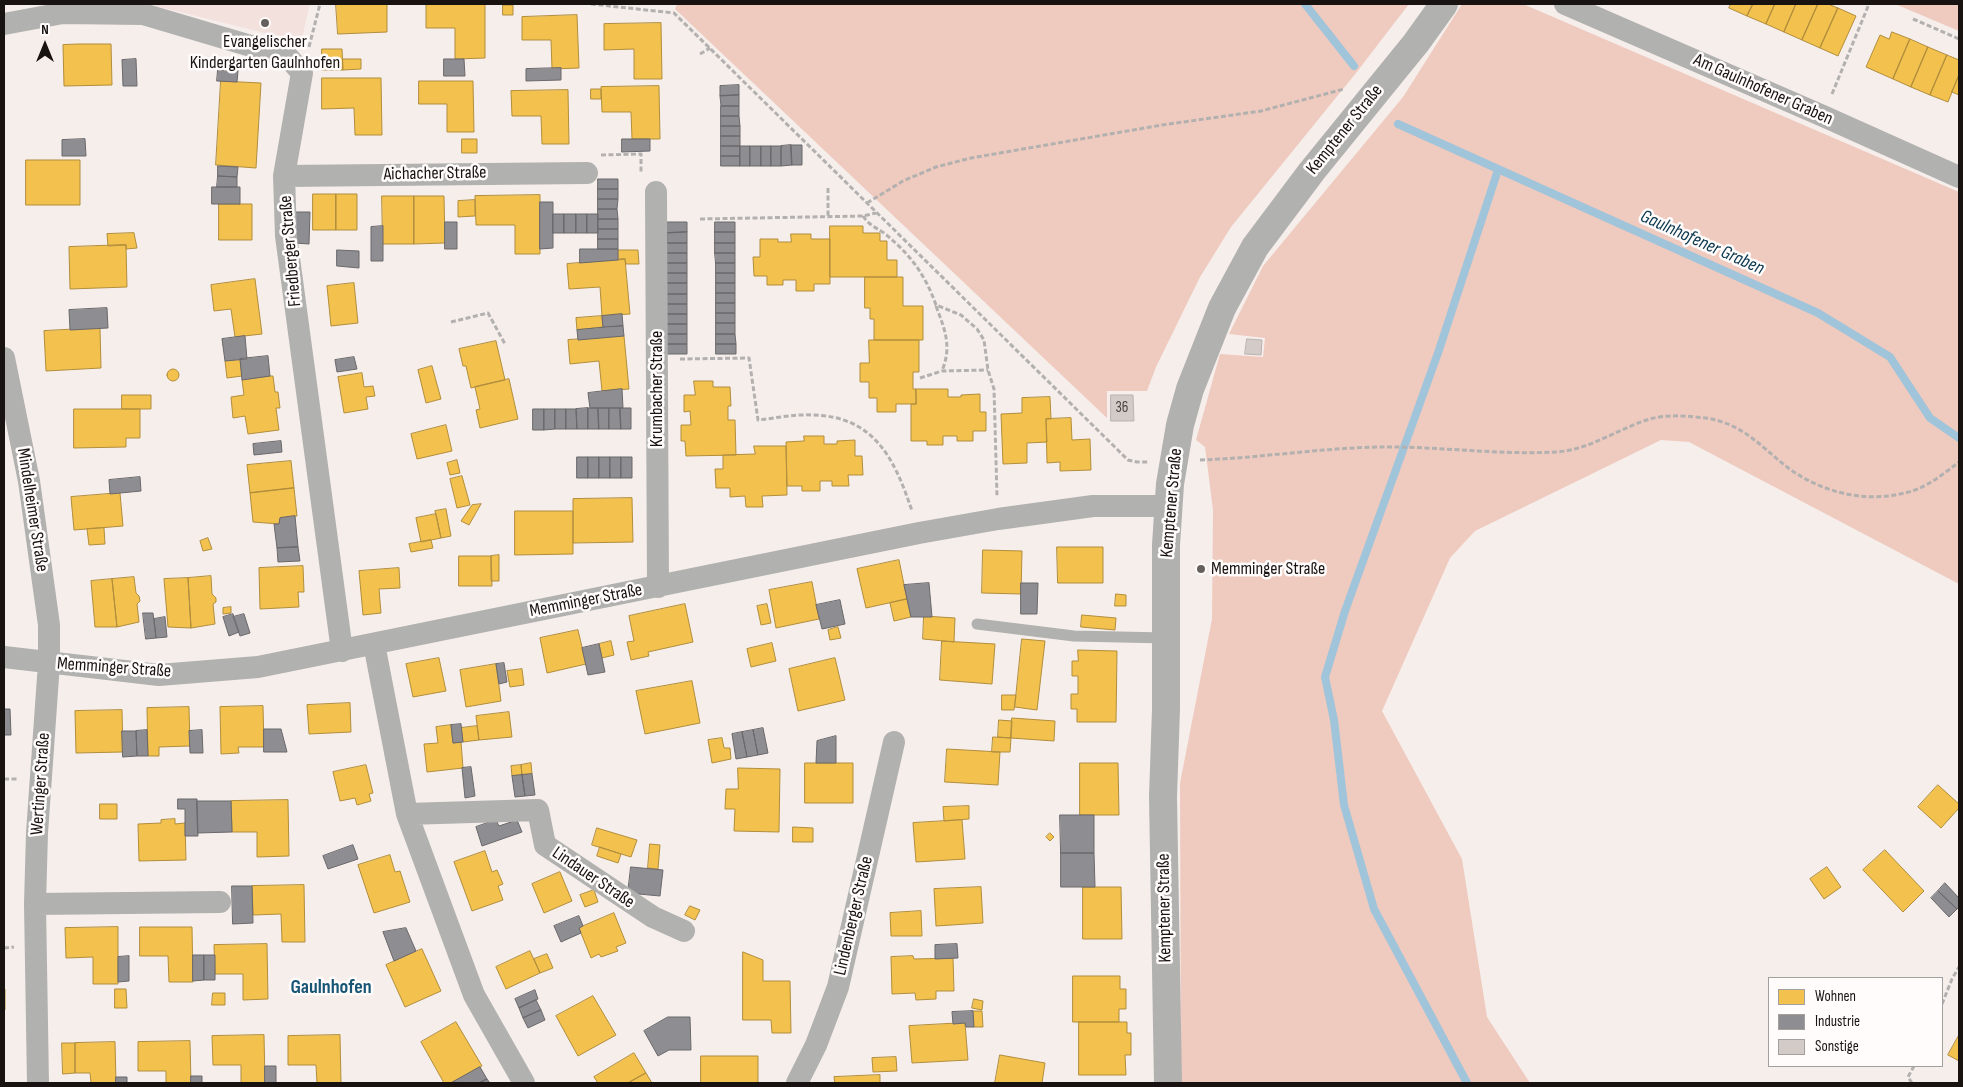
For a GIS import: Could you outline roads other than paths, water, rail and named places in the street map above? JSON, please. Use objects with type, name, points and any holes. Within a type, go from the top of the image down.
[{"type":"street","name":"Kemptener Straße","points":[[1168,1083],[1163,797],[1168,506],[1180,424],[1193,381],[1222,308],[1239,275],[1275,219],[1416,43],[1444,4]]},
{"type":"street","name":"Am Gaulnhofener Graben","points":[[1565,4],[1823,116],[1959,178]]},
{"type":"street","name":"Friedberger Straße","points":[[4,24],[63,13],[144,14],[288,57],[302,73],[284,176],[286,236],[342,651]]},
{"type":"street","name":"Aichacher Straße","points":[[284,176],[586,173]]},
{"type":"street","name":"Krumbacher Straße","points":[[656,192],[658,587]]},
{"type":"street","name":"Mindelheimer Straße","points":[[4,358],[29,481],[50,625],[49,664]]},
{"type":"street","name":"Memminger Straße","points":[[4,657],[49,664],[158,675],[258,667],[920,533],[998,519],[1093,506],[1168,506]]},
{"type":"street","points":[[374,644],[407,814],[474,995],[524,1083]]},
{"type":"street","name":"Wertinger Straße","points":[[38,1083],[35,904],[37,833],[49,664]]},
{"type":"street","name":"Lindenberger Straße","points":[[797,1083],[816,1045],[838,986],[894,742]]},
{"type":"street","name":"Lindauer Straße","points":[[407,814],[538,810],[545,845],[653,917],[684,931]]},
{"type":"street","points":[[35,904],[220,902]]},
{"type":"lane","points":[[976,624],[1074,636],[1166,638]]},
{"type":"waterway","name":"Gaulnhofener Graben","points":[[1305,4],[1354,66]]},
{"type":"waterway","name":"Gaulnhofener Graben","points":[[1398,124],[1818,313],[1890,357],[1930,418],[1959,438]]},
{"type":"waterway","points":[[1467,1083],[1374,909],[1344,805],[1334,720],[1325,677],[1345,611],[1438,353],[1498,170]]},
{"type":"place","name":"Evangelischer Kindergarten Gaulnhofen","points":[[265,23]]},
{"type":"place","name":"Memminger Straße","points":[[1201,569]]},
{"type":"district","name":"Gaulnhofen","points":[[331,988]]}]
